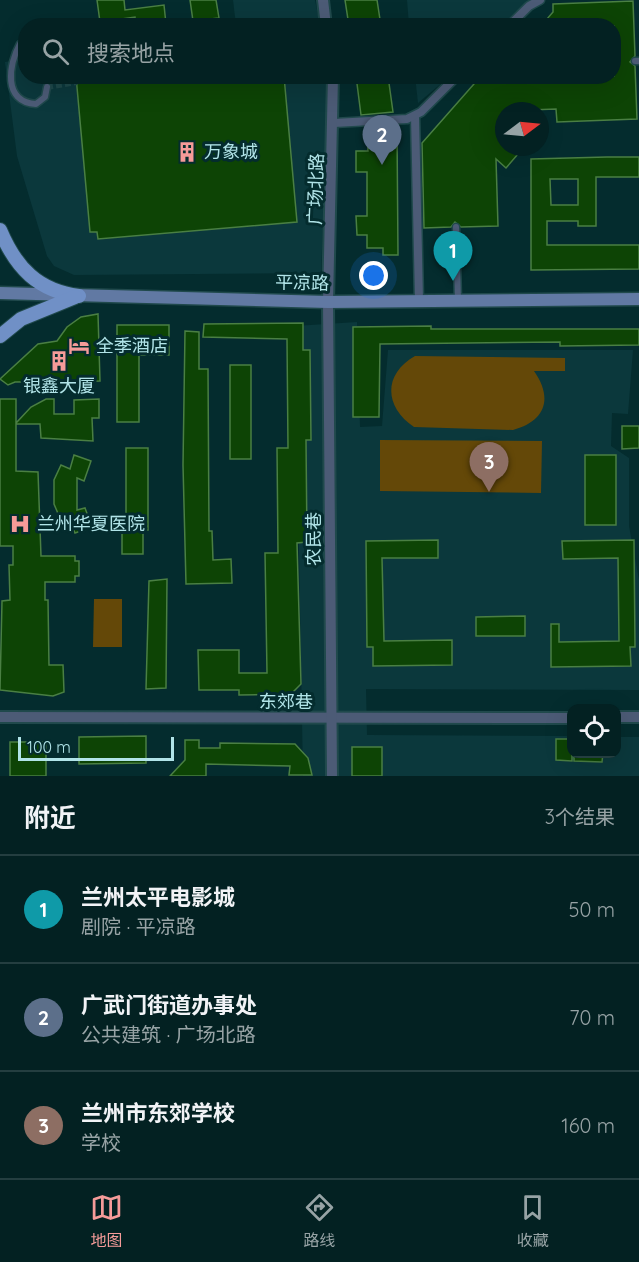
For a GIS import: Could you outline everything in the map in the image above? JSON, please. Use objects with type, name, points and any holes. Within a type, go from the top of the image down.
[{"type":"main road","points":[[0,230],[22,270],[30,278],[56,292],[79,296]]},
{"type":"main road","name":"平凉路","points":[[0,293],[328,302],[639,299]]},
{"type":"main road","points":[[0,336],[32,314],[79,296]]},
{"type":"street","points":[[323,0],[325,18]]},
{"type":"street","points":[[518,18],[529,6],[540,0]]},
{"type":"street","points":[[18,48],[11,60],[9,73],[15,92],[22,100],[36,104],[45,97],[47,87]]},
{"type":"street","name":"广场北路","points":[[328,302],[333,84]]},
{"type":"street","points":[[334,123],[407,120],[415,116],[449,84]]},
{"type":"street","points":[[415,116],[419,300]]},
{"type":"street","points":[[456,227],[458,300]]},
{"type":"street","name":"农民巷","points":[[328,302],[332,776]]},
{"type":"street","name":"东郊巷","points":[[0,717],[567,718]]},
{"type":"street","points":[[621,717],[639,717]]},
{"type":"shaded area","points":[[233,0],[315,0],[319,18],[235,18]]},
{"type":"shaded area","points":[[407,0],[538,0],[517,18],[408,18]]},
{"type":"shaded area","points":[[18,60],[18,84],[329,84],[321,273],[74,275],[54,266],[47,256],[17,156],[5,62]]},
{"type":"shaded area","points":[[416,84],[441,84],[418,103]]},
{"type":"shaded area","points":[[357,322],[360,427],[382,426],[388,350],[633,350],[628,414],[612,413],[611,446],[629,458],[629,526],[639,580],[639,690],[366,689],[367,735],[567,736],[567,758],[621,758],[621,737],[639,737],[639,776],[303,776],[295,326]]},
{"type":"shaded area","points":[[415,356],[565,358],[565,371],[534,371],[543,390],[543,407],[533,421],[524,426],[513,430],[414,427],[397,410],[391,391],[397,372]]},
{"type":"shaded area","points":[[380,440],[542,441],[541,493],[380,491]]},
{"type":"shaded area","points":[[94,599],[122,599],[122,647],[93,647]]},
{"type":"building","points":[[97,0],[124,0],[125,10],[164,5],[165,18],[135,17],[99,18]]},
{"type":"building","points":[[190,0],[216,0],[219,18],[193,18]]},
{"type":"building","points":[[345,0],[377,0],[380,18],[348,18]]},
{"type":"building","points":[[633,1],[635,56],[630,62],[635,66],[637,119],[557,122],[556,109],[549,109],[549,102],[495,102],[495,156],[516,156],[506,168],[496,159],[498,226],[461,227],[455,222],[451,227],[424,228],[422,143],[474,84],[621,84],[621,18],[548,18],[553,12],[553,4]]},
{"type":"building","name":"万象城","points":[[77,84],[285,84],[297,222],[98,239],[97,232],[90,232]]},
{"type":"building","points":[[357,84],[389,84],[393,112],[361,115]]},
{"type":"building","points":[[383,130],[397,130],[398,255],[383,255],[383,248],[367,248],[367,235],[357,235],[356,216],[367,216],[367,172],[356,172],[356,151],[368,151],[367,136],[383,136]]},
{"type":"building","points":[[639,157],[639,177],[596,177],[596,226],[578,226],[578,221],[547,221],[547,245],[639,245],[639,269],[531,270],[531,159]],"holes":[[[550,179],[578,179],[578,205],[551,205]]]},
{"type":"building","name":"银鑫大厦","points":[[98,314],[100,381],[15,382],[8,385],[0,379],[38,344],[57,341],[67,327],[81,317]]},
{"type":"building","points":[[303,323],[303,350],[310,350],[311,440],[306,440],[307,542],[297,543],[301,684],[291,694],[239,695],[239,690],[199,690],[198,650],[239,650],[239,673],[267,673],[265,553],[278,553],[277,448],[288,448],[287,339],[203,337],[204,324]]},
{"type":"building","points":[[117,325],[169,325],[169,355],[139,355],[139,422],[117,422]]},
{"type":"building","points":[[431,326],[431,329],[639,329],[639,345],[560,346],[560,342],[380,344],[379,417],[353,417],[353,327]]},
{"type":"building","points":[[185,331],[199,332],[199,369],[208,369],[209,531],[212,531],[213,560],[231,559],[232,583],[186,584],[183,465]]},
{"type":"building","points":[[230,365],[251,365],[251,459],[230,459]]},
{"type":"building","points":[[0,399],[16,399],[16,423],[31,407],[46,399],[54,399],[54,414],[74,414],[74,400],[99,399],[99,418],[92,418],[93,441],[41,438],[40,424],[16,424],[16,471],[38,472],[41,556],[75,556],[75,561],[79,561],[79,576],[75,576],[75,582],[45,582],[45,600],[48,600],[49,665],[63,665],[64,692],[53,696],[0,690],[2,601],[10,600],[9,565],[13,565],[13,546],[0,546]]},
{"type":"building","points":[[622,426],[639,426],[639,448],[622,449]]},
{"type":"building","points":[[126,448],[148,448],[148,530],[143,530],[143,554],[122,554],[122,529],[126,529]]},
{"type":"building","points":[[74,455],[91,461],[84,481],[77,478],[77,510],[85,508],[92,527],[75,533],[70,520],[62,523],[54,504],[54,480],[61,465],[70,469]]},
{"type":"building","points":[[585,455],[616,455],[616,525],[585,525]]},
{"type":"building","points":[[438,540],[438,558],[382,558],[384,641],[452,640],[452,665],[373,666],[373,647],[367,647],[366,541]]},
{"type":"building","points":[[634,540],[635,647],[630,647],[631,666],[551,667],[551,624],[559,624],[559,642],[619,641],[618,558],[563,559],[562,541]]},
{"type":"building","points":[[167,579],[166,688],[146,689],[149,581]]},
{"type":"building","points":[[525,616],[525,636],[476,636],[476,617]]},
{"type":"building","points":[[146,736],[146,763],[79,764],[79,737]]},
{"type":"building","points":[[556,739],[567,739],[567,758],[572,758],[572,761],[556,760]]},
{"type":"building","points":[[185,740],[199,740],[199,748],[220,748],[220,743],[295,744],[308,758],[312,775],[289,775],[290,766],[206,764],[206,776],[170,776],[185,760]]},
{"type":"building","points":[[10,742],[46,742],[46,776],[10,776]]},
{"type":"building","points":[[352,747],[382,747],[382,776],[352,776]]},
{"type":"building","points":[[574,758],[602,758],[602,762],[574,761]]},
{"type":"tunnel","points":[[47,87],[65,84]]},
{"type":"place","name":"万象城","points":[[187,152]]},
{"type":"place","name":"广武门街道办事处","points":[[382,165]]},
{"type":"place","name":"兰州太平电影城","points":[[453,281]]},
{"type":"place","name":"全季酒店","points":[[79,346]]},
{"type":"place","name":"银鑫大厦","points":[[59,361]]},
{"type":"place","name":"兰州市东郊学校","points":[[489,492]]},
{"type":"place","name":"兰州华夏医院","points":[[20,524]]}]
